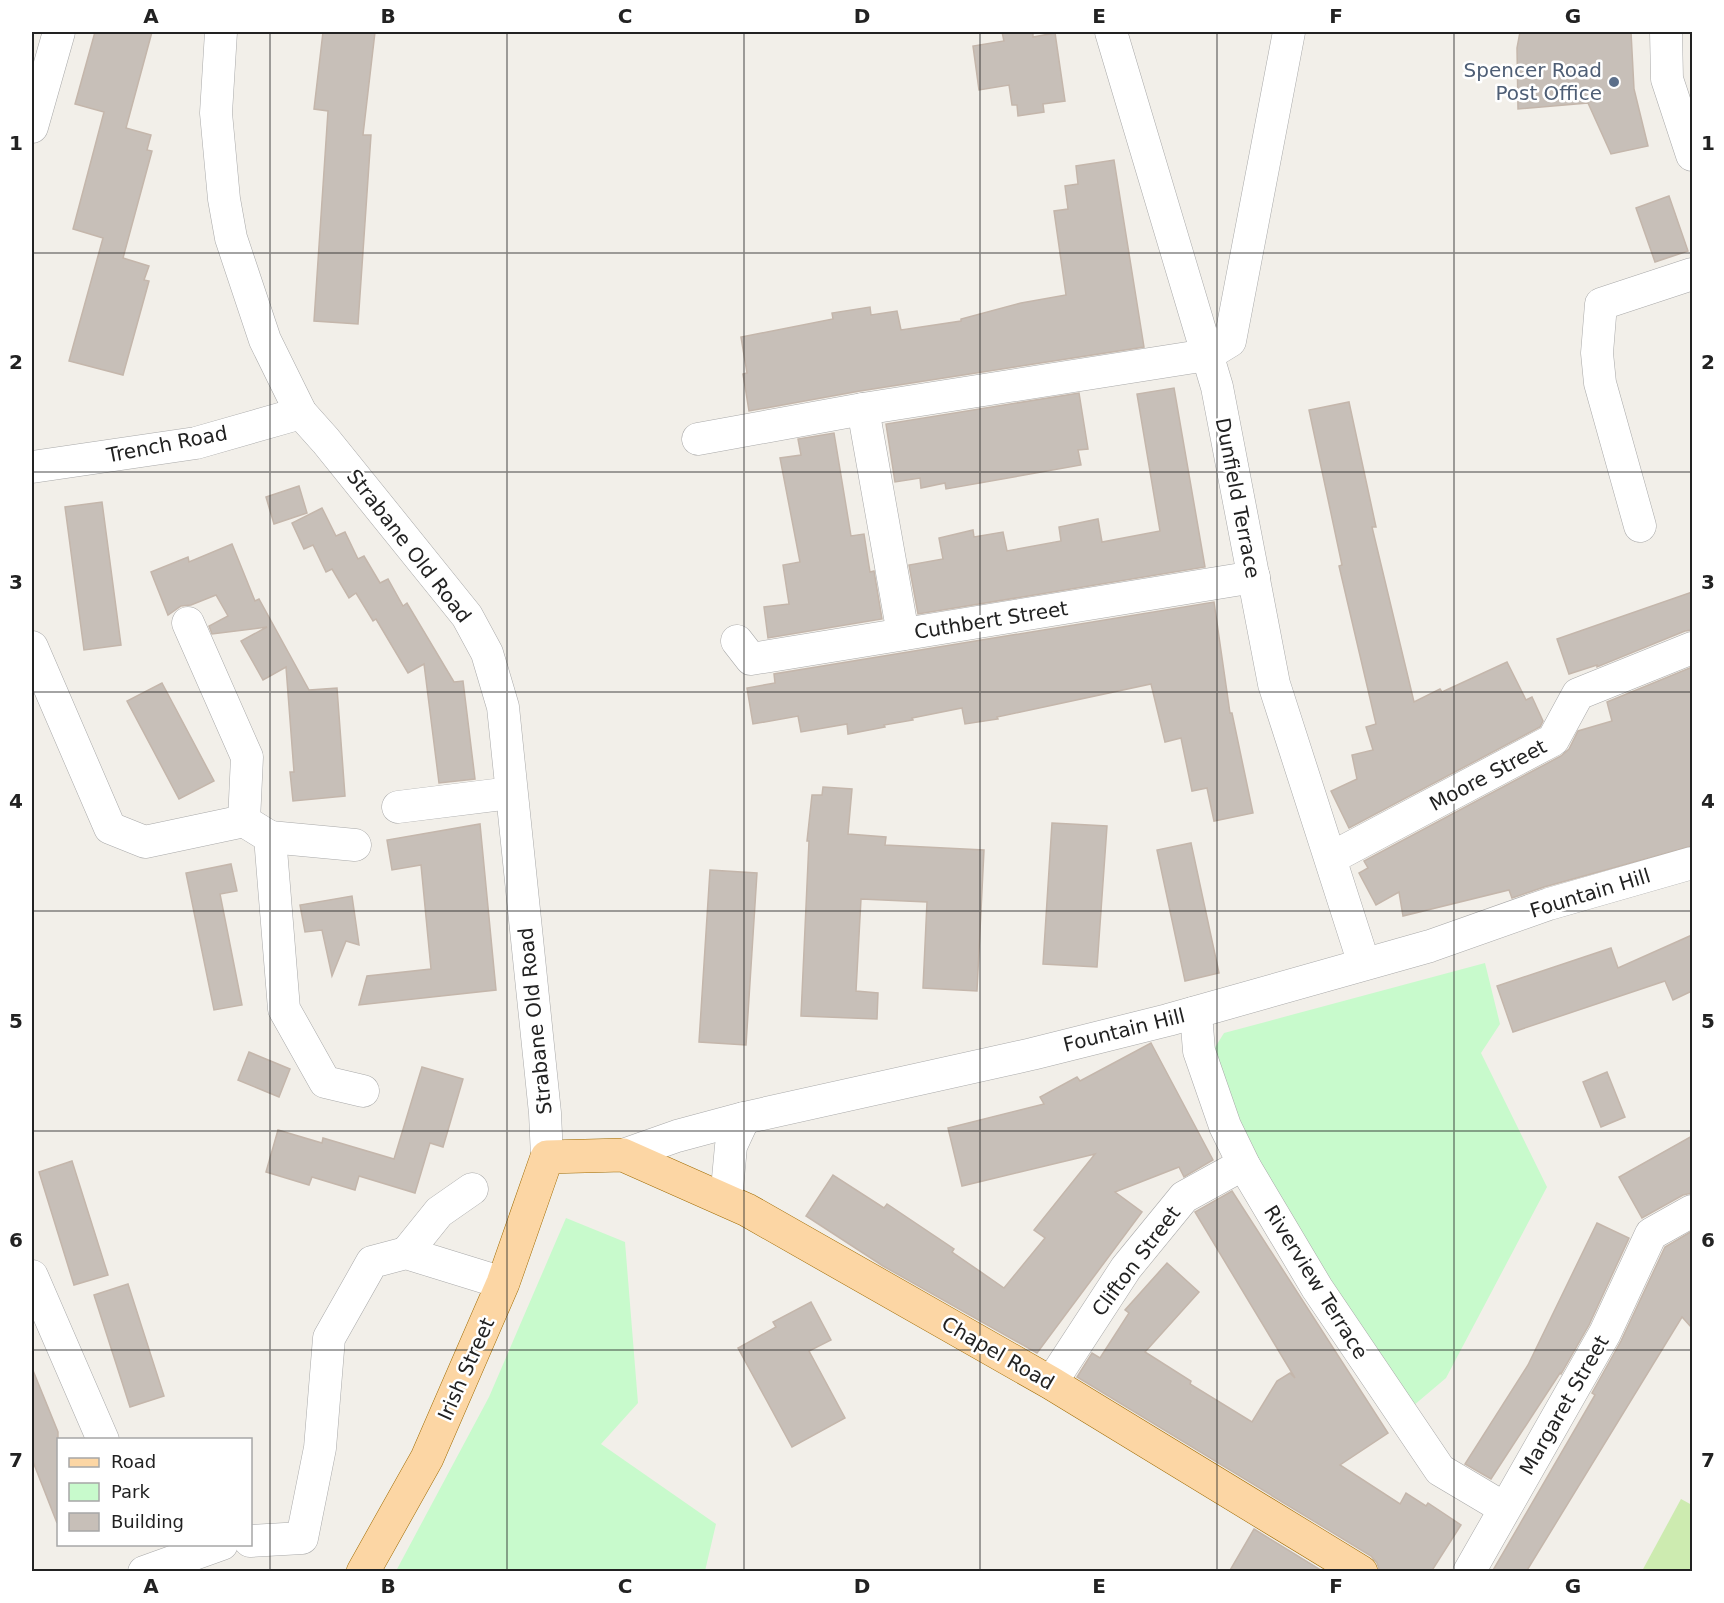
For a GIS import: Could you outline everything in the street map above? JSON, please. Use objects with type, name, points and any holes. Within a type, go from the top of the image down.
[{"type":"main road","name":"Fountain Hill","points":[[547,1157],[623,1155]]},
{"type":"main road","name":"Chapel Road","points":[[623,1155],[747,1210],[1051,1383],[1361,1572]]},
{"type":"main road","name":"Irish Street","points":[[363,1572],[427,1458],[503,1283],[547,1157]]},
{"type":"street","points":[[32,127],[59,32]]},
{"type":"street","name":"Strabane Old Road","points":[[221,32],[216,113],[224,199],[231,238],[266,340],[301,413],[444,585],[467,616],[487,652],[503,707],[545,1113],[547,1157]]},
{"type":"street","name":"Dunfield Terrace","points":[[1111,32],[1217,387],[1275,684],[1364,964]]},
{"type":"street","points":[[699,439],[863,409],[1207,355],[1230,341],[1289,32]]},
{"type":"street","points":[[1666,32],[1667,79],[1692,155]]},
{"type":"street","points":[[1640,526],[1600,383],[1597,353],[1601,304],[1692,274]]},
{"type":"street","points":[[863,409],[903,634]]},
{"type":"street","name":"Trench Road","points":[[32,467],[196,442],[301,413]]},
{"type":"street","name":"Cuthbert Street","points":[[737,641],[751,659],[1254,577]]},
{"type":"street","points":[[188,623],[247,757],[284,1009],[325,1082],[363,1090]]},
{"type":"street","points":[[32,647],[110,828],[145,842],[257,829],[355,845]]},
{"type":"street","name":"Moore Street","points":[[1331,858],[1553,740],[1578,694],[1692,648]]},
{"type":"street","points":[[398,807],[511,793]]},
{"type":"street","name":"Fountain Hill","points":[[623,1155],[677,1136],[744,1118],[1032,1054],[1193,1013],[1430,946],[1549,904],[1692,863]]},
{"type":"street","name":"Riverview Terrace","points":[[1193,1013],[1197,1026],[1199,1051],[1225,1126],[1245,1167],[1317,1288],[1440,1470],[1504,1508]]},
{"type":"street","points":[[726,1200],[731,1146],[744,1118]]},
{"type":"street","name":"Clifton Street","points":[[1051,1383],[1126,1268],[1184,1197],[1233,1170],[1245,1167]]},
{"type":"street","points":[[406,1253],[438,1212],[472,1189]]},
{"type":"street","name":"Margaret Street","points":[[1469,1572],[1605,1333],[1651,1234],[1692,1211]]},
{"type":"street","points":[[252,1541],[302,1538],[320,1448],[329,1338],[372,1262],[406,1253],[503,1283]]},
{"type":"street","points":[[32,1276],[102,1438]]},
{"type":"street","points":[[150,1561],[218,1546]]},
{"type":"green space","points":[[1485,963],[1500,1024],[1481,1053],[1547,1187],[1446,1378],[1413,1406],[1277,1193],[1209,1057],[1224,1033]]},
{"type":"green space","points":[[566,1218],[625,1242],[638,1403],[601,1444],[716,1524],[705,1571],[396,1571],[489,1397]]},
{"type":"green space","points":[[1681,1499],[1692,1505],[1692,1571],[1642,1571]]},
{"type":"building","points":[[95,32],[152,32],[126,128],[151,135],[147,150],[152,151],[123,258],[149,266],[144,280],[149,281],[123,375],[69,361],[103,238],[73,229],[104,112],[75,104]]},
{"type":"building","points":[[323,32],[375,32],[363,135],[371,135],[358,324],[314,321],[328,111],[314,109]]},
{"type":"building","points":[[1002,32],[1033,32],[1033,37],[1055,33],[1065,101],[1043,104],[1044,112],[1018,116],[1017,105],[1012,105],[1009,85],[979,90],[973,46],[1004,41]]},
{"type":"building","points":[[1520,32],[1631,32],[1634,89],[1648,146],[1611,154],[1588,103],[1518,109],[1517,48]]},
{"type":"building","points":[[1114,160],[1144,347],[860,391],[749,411],[743,374],[747,373],[741,337],[833,319],[832,313],[870,307],[871,315],[897,311],[901,330],[961,321],[961,319],[1021,303],[1066,295],[1054,211],[1068,209],[1065,186],[1078,184],[1076,166]]},
{"type":"building","points":[[1669,196],[1688,251],[1655,262],[1636,208]]},
{"type":"building","points":[[1174,388],[1205,567],[918,614],[909,565],[943,559],[939,538],[973,530],[974,537],[1003,532],[1007,551],[1061,541],[1059,527],[1098,519],[1102,542],[1160,531],[1137,394]]},
{"type":"building","points":[[1079,393],[1088,449],[1078,450],[1081,465],[946,489],[945,483],[921,488],[920,478],[895,482],[886,424]]},
{"type":"building","points":[[1349,402],[1376,527],[1372,527],[1414,702],[1440,689],[1442,692],[1507,662],[1526,700],[1532,697],[1543,721],[1540,727],[1349,828],[1331,791],[1357,779],[1352,755],[1373,750],[1366,727],[1376,724],[1339,566],[1342,565],[1309,410]]},
{"type":"building","points":[[834,433],[851,536],[864,534],[870,572],[874,571],[882,619],[768,638],[764,607],[789,604],[783,565],[800,562],[780,458],[801,455],[798,439]]},
{"type":"building","points":[[299,486],[307,513],[274,524],[266,497]]},
{"type":"building","points":[[102,502],[121,645],[84,650],[65,507]]},
{"type":"building","points":[[322,508],[336,536],[345,532],[358,559],[364,556],[380,583],[388,579],[403,606],[407,603],[454,682],[463,681],[475,779],[439,783],[424,664],[408,673],[376,619],[373,621],[356,593],[349,598],[332,569],[326,572],[313,545],[304,549],[292,523]]},
{"type":"building","points":[[232,544],[255,601],[259,599],[309,690],[337,688],[345,796],[293,801],[290,772],[294,772],[286,667],[263,680],[241,641],[267,627],[212,634],[209,626],[228,616],[216,595],[191,605],[181,606],[168,615],[151,572],[188,557],[189,562]]},
{"type":"building","points":[[1692,592],[1692,630],[1597,667],[1597,665],[1569,674],[1557,639]]},
{"type":"building","points":[[1214,602],[1230,713],[1232,713],[1253,813],[1214,821],[1207,788],[1192,791],[1181,738],[1165,742],[1151,684],[997,717],[998,719],[965,724],[962,708],[848,734],[847,724],[801,732],[798,716],[753,724],[747,688],[775,683],[774,674]]},
{"type":"building","points":[[1692,667],[1692,846],[1512,898],[1509,890],[1403,916],[1399,892],[1376,905],[1359,873],[1368,868],[1364,861],[1561,756],[1569,749],[1578,731],[1612,721],[1607,702]]},
{"type":"building","points":[[162,683],[214,781],[179,799],[127,701]]},
{"type":"building","points":[[823,787],[852,789],[848,834],[886,837],[885,845],[984,850],[977,991],[923,988],[927,902],[861,899],[856,991],[878,993],[877,1019],[801,1016],[809,841],[807,841],[812,795],[822,795]]},
{"type":"building","points":[[1052,823],[1107,826],[1097,967],[1043,964]]},
{"type":"building","points":[[480,824],[496,990],[359,1005],[367,976],[431,969],[421,865],[392,870],[387,840]]},
{"type":"building","points":[[1191,843],[1219,973],[1185,981],[1157,850]]},
{"type":"building","points":[[231,864],[237,891],[220,894],[242,1005],[214,1010],[186,873]]},
{"type":"building","points":[[710,870],[757,873],[746,1045],[699,1042]]},
{"type":"building","points":[[352,896],[359,945],[346,941],[332,976],[322,930],[305,932],[300,905]]},
{"type":"building","points":[[1692,935],[1692,991],[1673,1000],[1665,981],[1513,1032],[1497,986],[1611,948],[1618,968]]},
{"type":"building","points":[[1151,1043],[1213,1160],[1184,1177],[1179,1167],[1115,1192],[1142,1212],[1037,1353],[883,1266],[806,1216],[833,1175],[884,1208],[887,1204],[954,1249],[952,1252],[1004,1288],[1045,1238],[1034,1230],[1095,1154],[962,1186],[948,1128],[1044,1104],[1040,1097],[1077,1077],[1080,1081]]},
{"type":"building","points":[[249,1052],[290,1069],[279,1097],[238,1080]]},
{"type":"building","points":[[422,1067],[463,1079],[443,1147],[430,1143],[415,1193],[359,1176],[355,1190],[312,1177],[309,1185],[266,1172],[278,1130],[322,1143],[323,1138],[394,1159]]},
{"type":"building","points":[[1607,1072],[1625,1117],[1601,1127],[1583,1082]]},
{"type":"building","points":[[1692,1136],[1692,1193],[1683,1195],[1642,1218],[1619,1177]]},
{"type":"building","points":[[72,1161],[108,1275],[74,1285],[39,1172]]},
{"type":"building","points":[[1232,1191],[1388,1433],[1340,1465],[1400,1504],[1406,1493],[1426,1506],[1428,1503],[1461,1525],[1431,1572],[1380,1572],[1371,1556],[1077,1377],[1092,1353],[1100,1358],[1129,1313],[1125,1310],[1167,1263],[1199,1292],[1145,1352],[1191,1381],[1190,1384],[1252,1422],[1277,1381],[1290,1373],[1295,1378],[1195,1212]]},
{"type":"building","points":[[1597,1223],[1629,1238],[1589,1325],[1561,1374],[1491,1479],[1465,1464],[1528,1365]]},
{"type":"building","points":[[1692,1231],[1692,1328],[1682,1317],[1526,1572],[1492,1572],[1595,1395],[1592,1393],[1621,1341],[1665,1247]]},
{"type":"building","points":[[128,1284],[164,1396],[130,1407],[94,1295]]},
{"type":"building","points":[[811,1302],[831,1340],[809,1351],[845,1418],[792,1447],[738,1348],[776,1327],[773,1322]]},
{"type":"building","points":[[32,1368],[58,1432],[57,1523],[32,1459]]},
{"type":"building","points":[[1254,1529],[1324,1572],[1229,1572]]},
{"type":"place","name":"Spencer Road Post Office","points":[[1614,82]]}]
